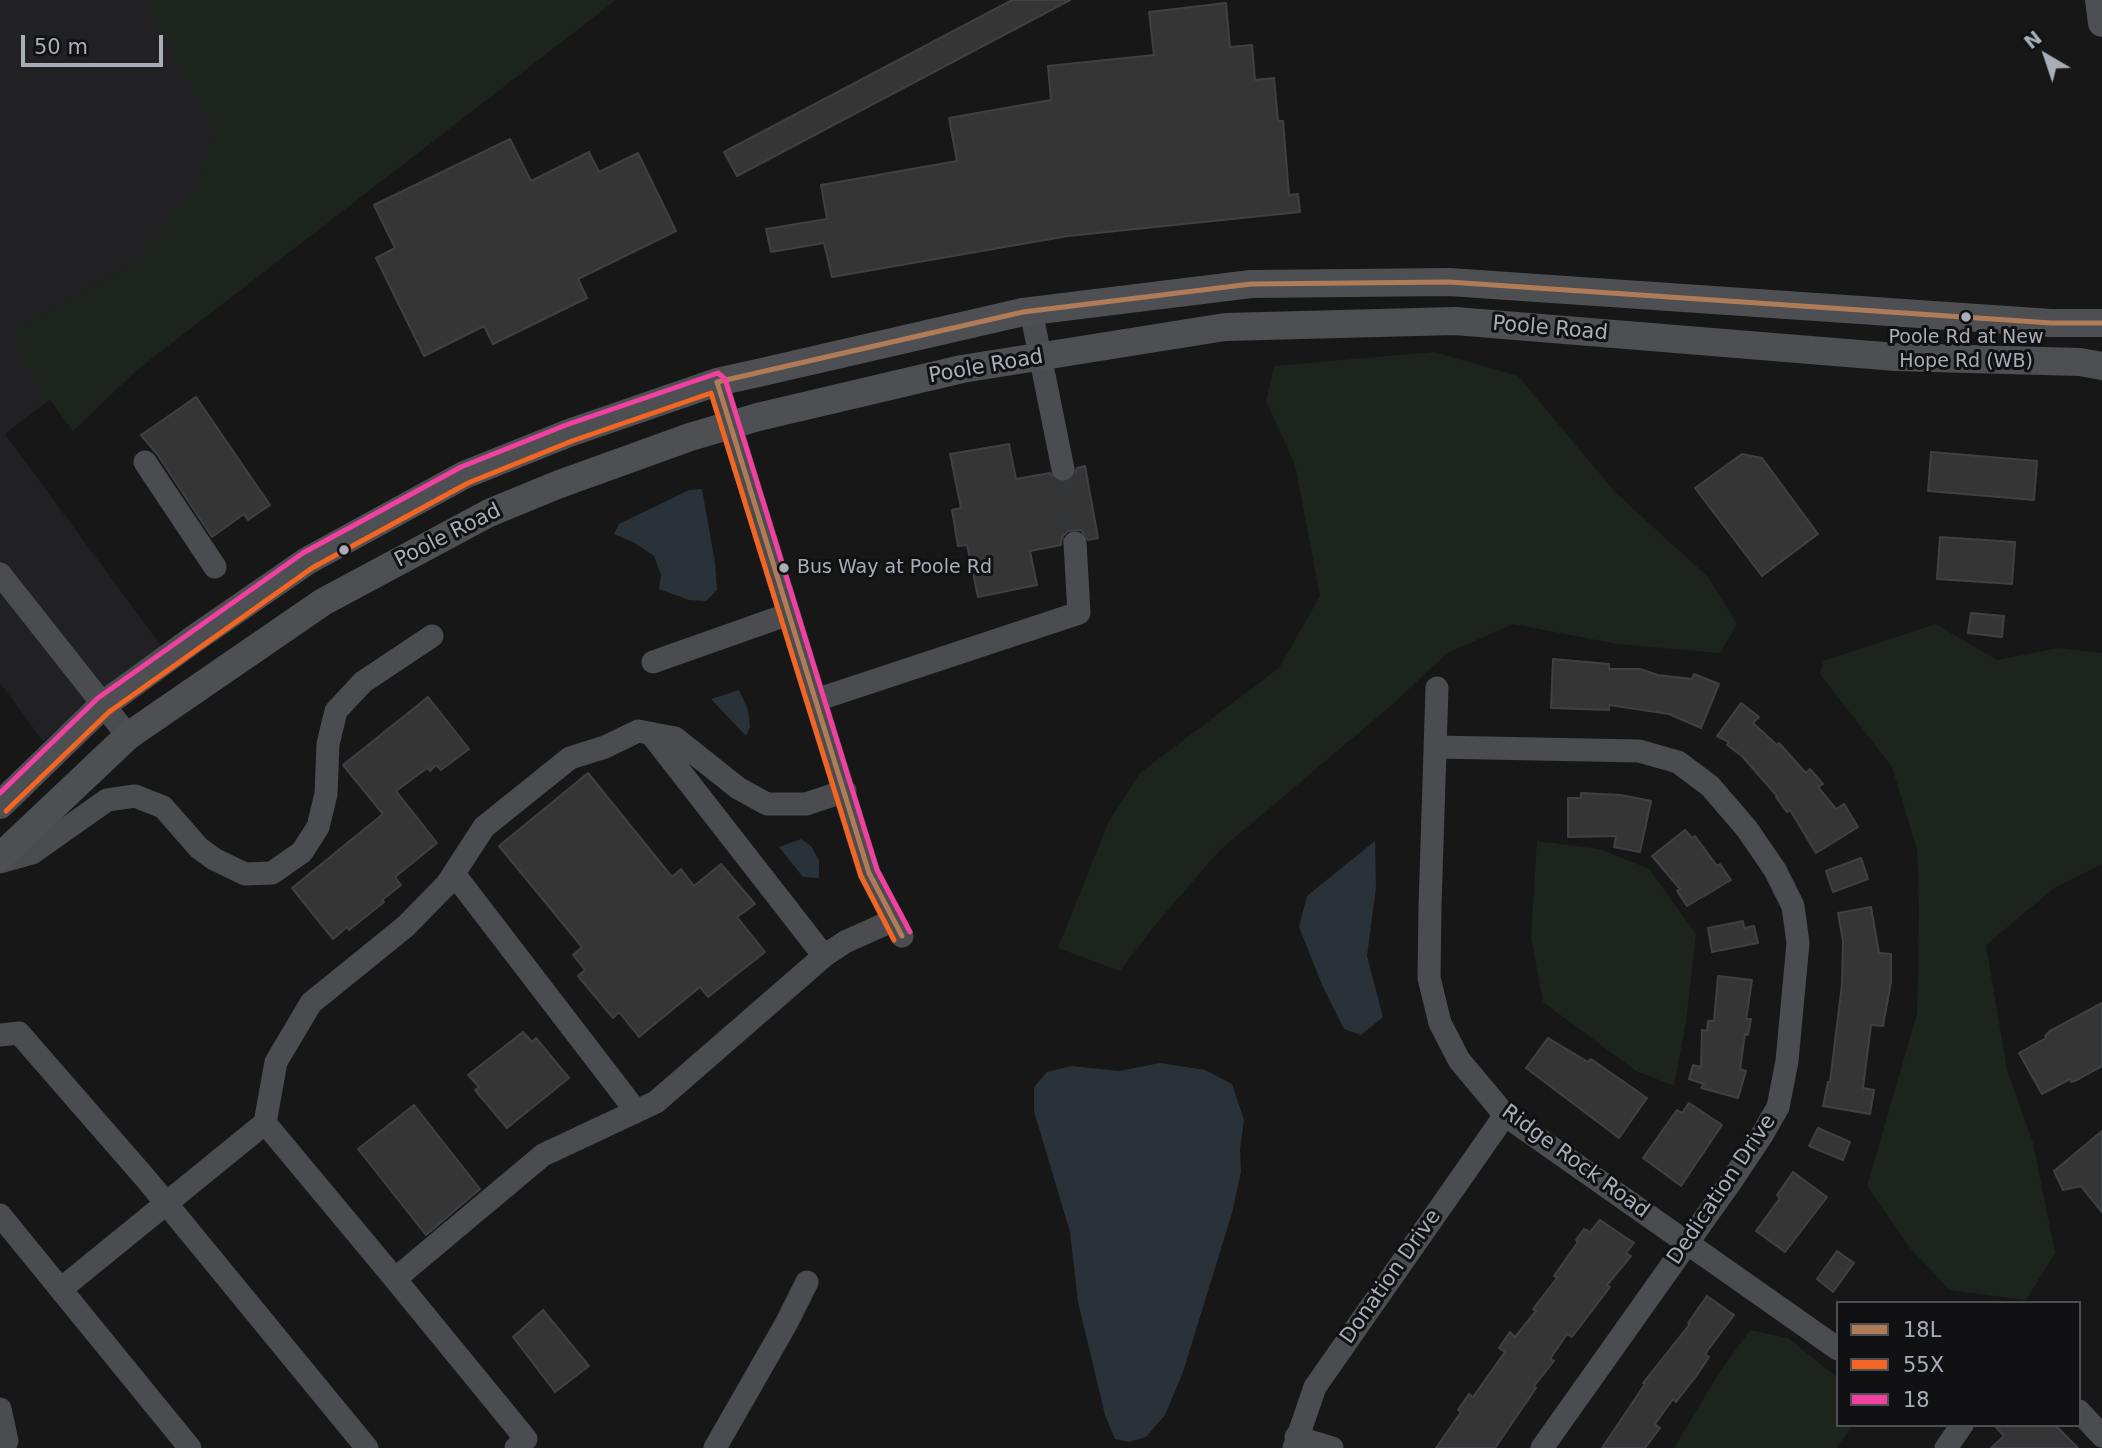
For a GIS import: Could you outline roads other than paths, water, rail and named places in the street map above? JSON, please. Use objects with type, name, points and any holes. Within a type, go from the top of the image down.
[{"type":"main road","points":[[2099,0],[2102,23]]},
{"type":"main road","points":[[1449,282],[1455,321]]},
{"type":"main road","name":"Poole Road","points":[[0,805],[103,705],[307,561],[464,475],[569,433],[717,383],[1031,312],[1251,284],[1449,282],[2051,323],[2102,323]]},
{"type":"main road","name":"Poole Road","points":[[0,859],[128,736],[323,602],[489,513],[557,485],[729,424],[962,369],[1225,327],[1455,321],[1896,357],[2080,362],[2102,366]]},
{"type":"street","points":[[1031,312],[1063,469]]},
{"type":"street","points":[[395,1279],[543,1155],[656,1102],[824,956],[845,942],[898,928],[869,873],[717,383]]},
{"type":"street","points":[[145,463],[215,568]]},
{"type":"street","points":[[816,701],[1079,613],[1075,543]]},
{"type":"street","points":[[0,574],[128,736]]},
{"type":"street","points":[[653,662],[789,614]]},
{"type":"street","points":[[0,859],[32,853],[107,800],[135,796],[163,807],[199,848],[214,859],[245,874],[272,873],[302,852],[318,827],[326,794],[328,744],[336,710],[363,682],[432,636]]},
{"type":"street","name":"Ridge Rock Road","points":[[1437,688],[1430,978],[1440,1023],[1459,1060],[1505,1115],[1836,1348]]},
{"type":"street","points":[[61,1289],[265,1123],[276,1062],[311,1003],[406,926],[447,884],[484,827],[570,758],[605,747],[638,731],[676,738],[738,788],[767,804],[806,804],[845,791]]},
{"type":"street","points":[[651,733],[824,956]]},
{"type":"street","name":"Dedication Drive","points":[[1435,747],[1639,751],[1678,762],[1710,786],[1747,828],[1775,870],[1793,906],[1798,943],[1787,1061],[1778,1107],[1762,1135],[1542,1448]]},
{"type":"street","points":[[454,874],[636,1111]]},
{"type":"street","points":[[0,1035],[19,1033],[167,1205],[367,1448]]},
{"type":"street","name":"Donation Drive","points":[[1295,1443],[1315,1387],[1505,1115]]},
{"type":"street","points":[[265,1123],[526,1439],[516,1448]]},
{"type":"street","points":[[0,1214],[190,1448]]},
{"type":"street","points":[[715,1448],[807,1282]]},
{"type":"street","points":[[0,1409],[7,1441]]},
{"type":"street","points":[[2081,1413],[2102,1436]]},
{"type":"street","points":[[1295,1443],[1332,1448]]},
{"type":"tunnel","points":[[1063,469],[1075,543]]},
{"type":"place","name":"Poole Rd at New Hope Rd (WB)","points":[[1966,317]]},
{"type":"place","name":"Bus Way at Poole Rd","points":[[784,568]]}]
